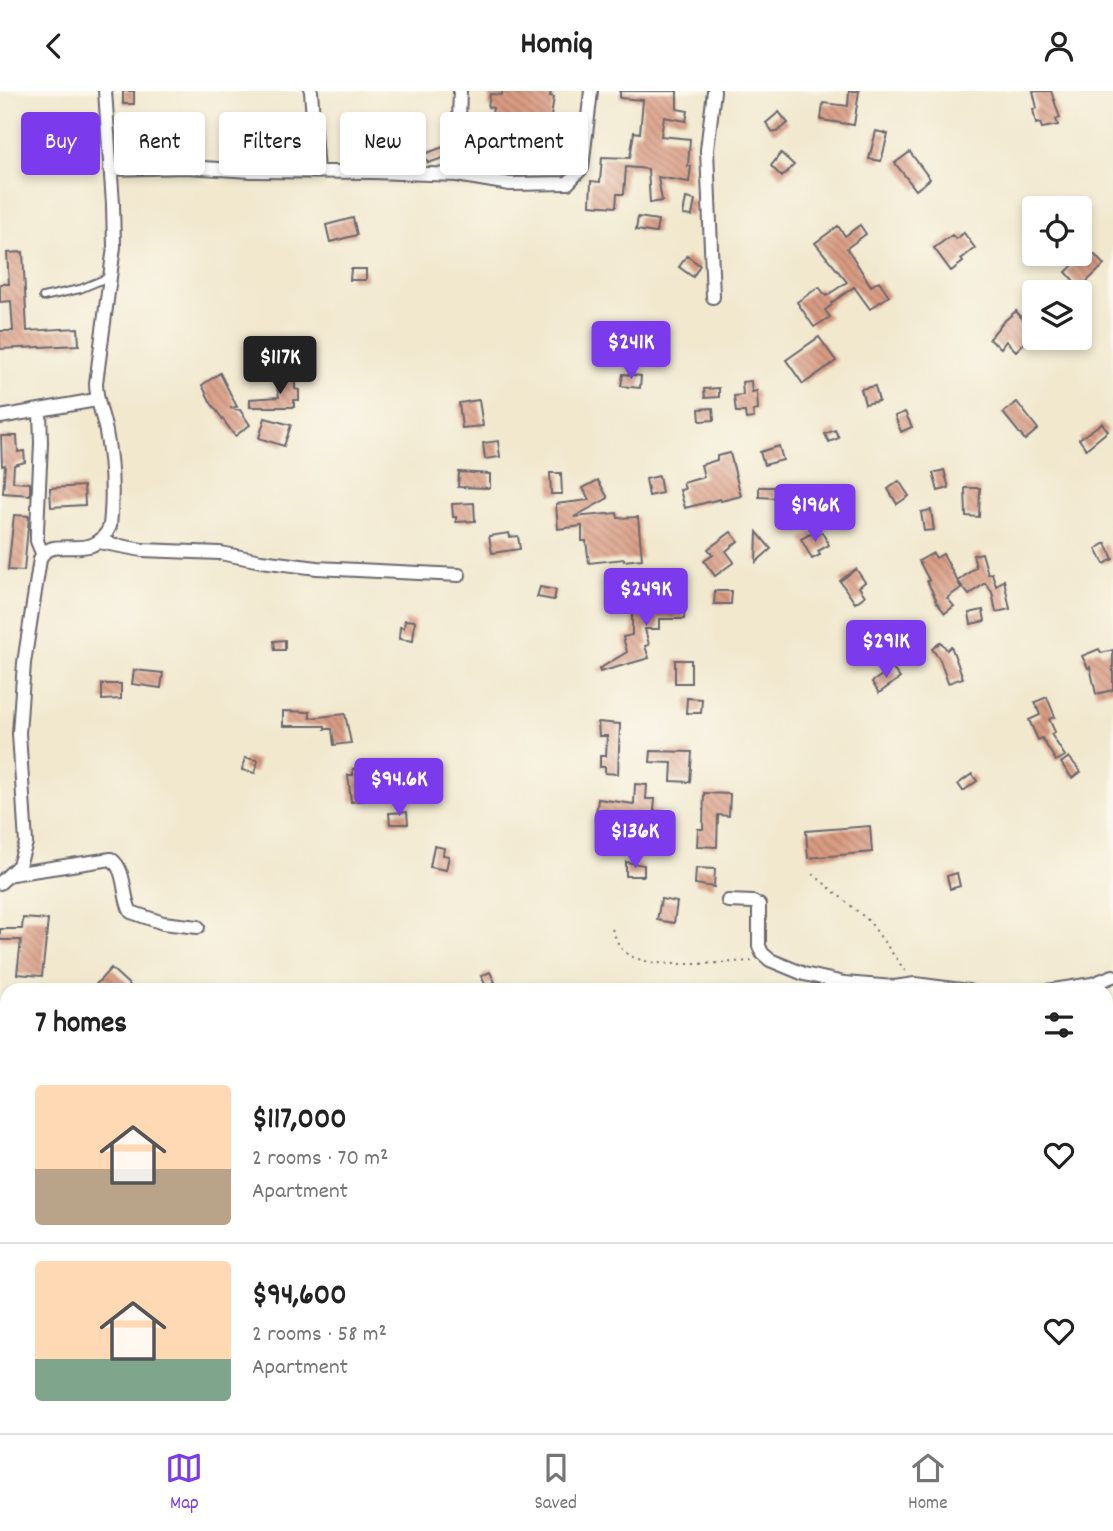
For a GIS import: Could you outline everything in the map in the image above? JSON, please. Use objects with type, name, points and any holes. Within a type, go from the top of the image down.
[{"type":"street","points":[[99,543],[107,535],[110,526],[110,454],[102,414],[96,400],[97,365],[114,247],[105,91]]},
{"type":"street","points":[[311,91],[313,112]]},
{"type":"street","points":[[459,112],[460,91]]},
{"type":"street","points":[[588,122],[592,91]]},
{"type":"street","points":[[713,297],[707,150],[714,91]]},
{"type":"street","points":[[110,169],[219,168]]},
{"type":"street","points":[[326,172],[440,175]]},
{"type":"street","points":[[457,175],[510,184],[568,183],[575,175]]},
{"type":"street","points":[[0,417],[96,400]]},
{"type":"street","points":[[0,884],[12,874],[23,857],[26,842],[19,733],[24,663],[42,553],[37,530],[40,411]]},
{"type":"street","points":[[42,553],[53,547],[82,548],[99,543],[142,550],[220,553],[317,568],[459,575]]},
{"type":"street","points":[[12,874],[111,859],[119,868],[131,912],[163,923],[198,927]]},
{"type":"street","points":[[728,901],[753,902],[759,905],[759,946],[770,960],[804,974],[844,983]]},
{"type":"street","points":[[1095,983],[1113,977]]},
{"type":"lane","points":[[43,296],[80,289],[110,277]]},
{"type":"path","points":[[813,874],[869,921],[914,983]]},
{"type":"path","points":[[612,929],[624,952],[643,960],[703,964],[770,960]]},
{"type":"building","points":[[123,91],[134,91],[134,104],[123,104]]},
{"type":"building","points":[[502,91],[551,91],[550,96],[554,97],[552,112],[492,112],[493,108],[488,107],[490,94],[502,95]]},
{"type":"building","points":[[620,91],[677,91],[677,109],[688,111],[686,121],[664,117],[661,136],[690,139],[689,182],[658,177],[662,201],[650,203],[648,169],[626,167],[624,194],[617,194],[616,207],[590,205],[591,181],[600,182],[602,157],[630,158],[634,132],[640,133],[643,100],[620,98]]},
{"type":"building","points":[[849,91],[859,91],[854,125],[821,120],[823,103],[848,106]]},
{"type":"building","points":[[1033,91],[1051,91],[1060,118],[1056,119],[1058,125],[1042,128],[1040,123],[1036,124],[1033,109],[1037,108]]},
{"type":"building","points":[[779,112],[788,123],[773,132],[766,123]]},
{"type":"building","points":[[876,131],[888,134],[881,161],[869,159]]},
{"type":"building","points":[[440,148],[440,159],[428,163],[426,153]]},
{"type":"building","points":[[910,152],[930,179],[916,190],[895,163]]},
{"type":"building","points":[[781,153],[794,165],[782,177],[771,166]]},
{"type":"building","points":[[686,198],[695,200],[692,216],[683,215]]},
{"type":"building","points":[[638,217],[658,220],[656,233],[636,230]]},
{"type":"building","points":[[353,218],[357,235],[330,242],[326,225]]},
{"type":"building","points":[[860,225],[866,234],[847,248],[871,286],[879,281],[889,296],[870,309],[854,287],[831,303],[825,310],[830,317],[814,327],[797,302],[819,287],[826,296],[847,282],[815,243],[838,226],[845,236]]},
{"type":"building","points":[[964,233],[975,248],[951,271],[934,248],[952,235],[956,239]]},
{"type":"building","points":[[23,252],[27,331],[78,328],[79,345],[0,349],[0,331],[13,331],[11,301],[0,302],[0,284],[9,284],[7,253]]},
{"type":"building","points":[[1094,254],[1104,265],[1088,280],[1073,280],[1066,272],[1072,266],[1092,266]]},
{"type":"building","points":[[687,256],[700,265],[693,277],[679,267]]},
{"type":"building","points":[[351,269],[366,269],[366,280],[350,280]]},
{"type":"building","points":[[1016,311],[1022,318],[1022,345],[1016,351],[1006,341],[1001,348],[989,339]]},
{"type":"building","points":[[819,337],[836,361],[803,384],[786,360]]},
{"type":"building","points":[[220,373],[237,407],[230,408],[240,410],[250,425],[235,436],[211,403],[202,385]]},
{"type":"building","points":[[623,374],[641,376],[640,388],[621,386]]},
{"type":"building","points":[[295,378],[299,400],[294,400],[294,407],[250,407],[250,399],[279,397],[277,386],[282,385],[282,379]]},
{"type":"building","points":[[751,381],[752,392],[757,391],[758,410],[753,411],[754,418],[746,419],[745,412],[736,412],[734,396],[743,395],[742,382]]},
{"type":"building","points":[[875,386],[879,401],[865,404],[861,389]]},
{"type":"building","points":[[719,388],[719,397],[705,398],[704,389]]},
{"type":"building","points":[[479,400],[483,426],[462,428],[459,403]]},
{"type":"building","points":[[1017,402],[1038,429],[1025,440],[1003,413]]},
{"type":"building","points":[[713,408],[714,420],[700,421],[699,409]]},
{"type":"building","points":[[905,412],[912,427],[901,432],[895,416]]},
{"type":"building","points":[[265,418],[291,425],[284,446],[259,438]]},
{"type":"building","points":[[1102,423],[1108,431],[1086,449],[1079,439]]},
{"type":"building","points":[[835,430],[839,438],[829,442],[825,434]]},
{"type":"building","points":[[1,436],[17,436],[18,452],[24,451],[25,462],[14,465],[13,482],[30,483],[30,495],[3,493],[5,465],[2,466]]},
{"type":"building","points":[[498,441],[500,457],[485,459],[483,443]]},
{"type":"building","points":[[779,446],[783,460],[764,465],[760,452]]},
{"type":"building","points":[[730,453],[741,496],[685,508],[680,490],[685,489],[683,483],[704,477],[701,465],[717,460],[717,456]]},
{"type":"building","points":[[944,470],[949,488],[938,491],[933,473]]},
{"type":"building","points":[[459,472],[490,474],[490,488],[458,487]]},
{"type":"building","points":[[550,473],[561,473],[562,494],[551,494]]},
{"type":"building","points":[[659,476],[662,493],[649,496],[646,479]]},
{"type":"building","points":[[598,480],[608,498],[574,517],[617,513],[618,518],[638,517],[642,559],[589,563],[586,541],[582,541],[582,526],[558,529],[556,504],[589,500],[583,488]]},
{"type":"building","points":[[899,481],[909,496],[897,504],[888,489]]},
{"type":"building","points":[[84,486],[85,505],[51,507],[50,488]]},
{"type":"building","points":[[759,487],[775,487],[775,498],[759,497]]},
{"type":"building","points":[[965,488],[980,488],[979,517],[966,516]]},
{"type":"building","points":[[474,503],[475,521],[456,522],[452,504]]},
{"type":"building","points":[[931,510],[934,530],[924,531],[921,512]]},
{"type":"building","points":[[14,515],[29,516],[24,571],[8,570]]},
{"type":"building","points":[[731,532],[738,541],[726,551],[734,562],[715,576],[704,561],[713,555],[708,549]]},
{"type":"building","points":[[757,532],[771,549],[756,562]]},
{"type":"building","points":[[822,532],[829,545],[818,551],[820,555],[812,559],[801,539],[812,533],[814,536]]},
{"type":"building","points":[[509,533],[510,537],[518,536],[520,549],[492,553],[489,536]]},
{"type":"building","points":[[1106,543],[1113,559],[1104,564],[1096,549]]},
{"type":"building","points":[[933,553],[936,558],[943,554],[961,588],[947,598],[954,606],[945,613],[935,600],[919,561]]},
{"type":"building","points":[[982,553],[988,574],[992,573],[996,586],[1004,580],[1010,609],[996,612],[992,592],[985,583],[969,595],[958,581],[976,567],[973,555]]},
{"type":"building","points":[[856,569],[865,582],[859,587],[865,596],[855,603],[840,581]]},
{"type":"building","points":[[540,587],[556,590],[554,600],[537,597]]},
{"type":"building","points":[[715,591],[732,591],[731,604],[714,604]]},
{"type":"building","points":[[669,598],[682,598],[682,604],[685,605],[684,619],[659,619],[659,629],[645,629],[649,645],[645,646],[649,658],[600,672],[599,669],[627,652],[623,637],[632,635],[632,609],[635,609],[635,601],[669,601]]},
{"type":"building","points":[[983,610],[985,621],[971,624],[969,613]]},
{"type":"building","points":[[405,620],[415,621],[413,641],[399,639],[400,627],[404,628]]},
{"type":"building","points":[[285,640],[285,650],[275,650],[274,641]]},
{"type":"building","points":[[941,642],[947,650],[951,646],[963,678],[948,683],[940,660],[932,649]]},
{"type":"building","points":[[1099,649],[1101,653],[1113,650],[1113,690],[1096,694],[1090,667],[1088,668],[1082,656]]},
{"type":"building","points":[[675,660],[691,660],[691,683],[675,683]]},
{"type":"building","points":[[892,668],[900,678],[879,693],[872,682]]},
{"type":"building","points":[[134,670],[163,673],[161,688],[132,684]]},
{"type":"building","points":[[102,684],[121,684],[121,699],[102,700]]},
{"type":"building","points":[[1047,697],[1055,717],[1049,719],[1055,732],[1051,734],[1065,756],[1056,761],[1042,738],[1038,740],[1029,720],[1040,715],[1035,702]]},
{"type":"building","points":[[687,698],[702,699],[701,713],[686,713]]},
{"type":"building","points":[[283,711],[310,712],[310,718],[345,714],[351,743],[334,745],[332,729],[325,729],[325,726],[283,726]]},
{"type":"building","points":[[598,722],[620,724],[618,774],[605,773],[605,767],[600,767],[600,756],[606,756],[607,736],[599,736]]},
{"type":"building","points":[[651,751],[692,752],[690,782],[671,781],[672,763],[650,762]]},
{"type":"building","points":[[1069,757],[1081,772],[1072,778],[1061,763]]},
{"type":"building","points":[[245,758],[258,760],[255,773],[242,770]]},
{"type":"building","points":[[383,766],[385,783],[371,785],[372,799],[351,802],[348,775],[353,775],[353,769]]},
{"type":"building","points":[[972,774],[977,781],[963,791],[958,784]]},
{"type":"building","points":[[635,784],[647,785],[646,799],[655,799],[654,811],[660,811],[660,823],[628,822],[627,826],[595,821],[598,799],[634,804]]},
{"type":"building","points":[[704,793],[730,794],[729,816],[718,815],[717,847],[697,846],[698,829],[703,829]]},
{"type":"building","points":[[407,812],[408,824],[390,824],[389,813]]},
{"type":"building","points":[[870,826],[872,852],[808,858],[806,831]]},
{"type":"building","points":[[434,846],[444,848],[443,855],[449,856],[446,870],[430,867]]},
{"type":"building","points":[[626,862],[644,865],[644,876],[626,876]]},
{"type":"building","points":[[696,868],[715,869],[714,887],[695,884]]},
{"type":"building","points":[[957,873],[960,886],[950,889],[947,876]]},
{"type":"building","points":[[661,899],[677,902],[674,923],[657,920]]},
{"type":"building","points":[[23,918],[48,920],[42,976],[17,974],[21,940],[0,940],[0,929],[22,929]]},
{"type":"building","points":[[111,968],[127,983],[97,983]]},
{"type":"building","points":[[490,972],[495,982],[484,983],[481,976]]}]
